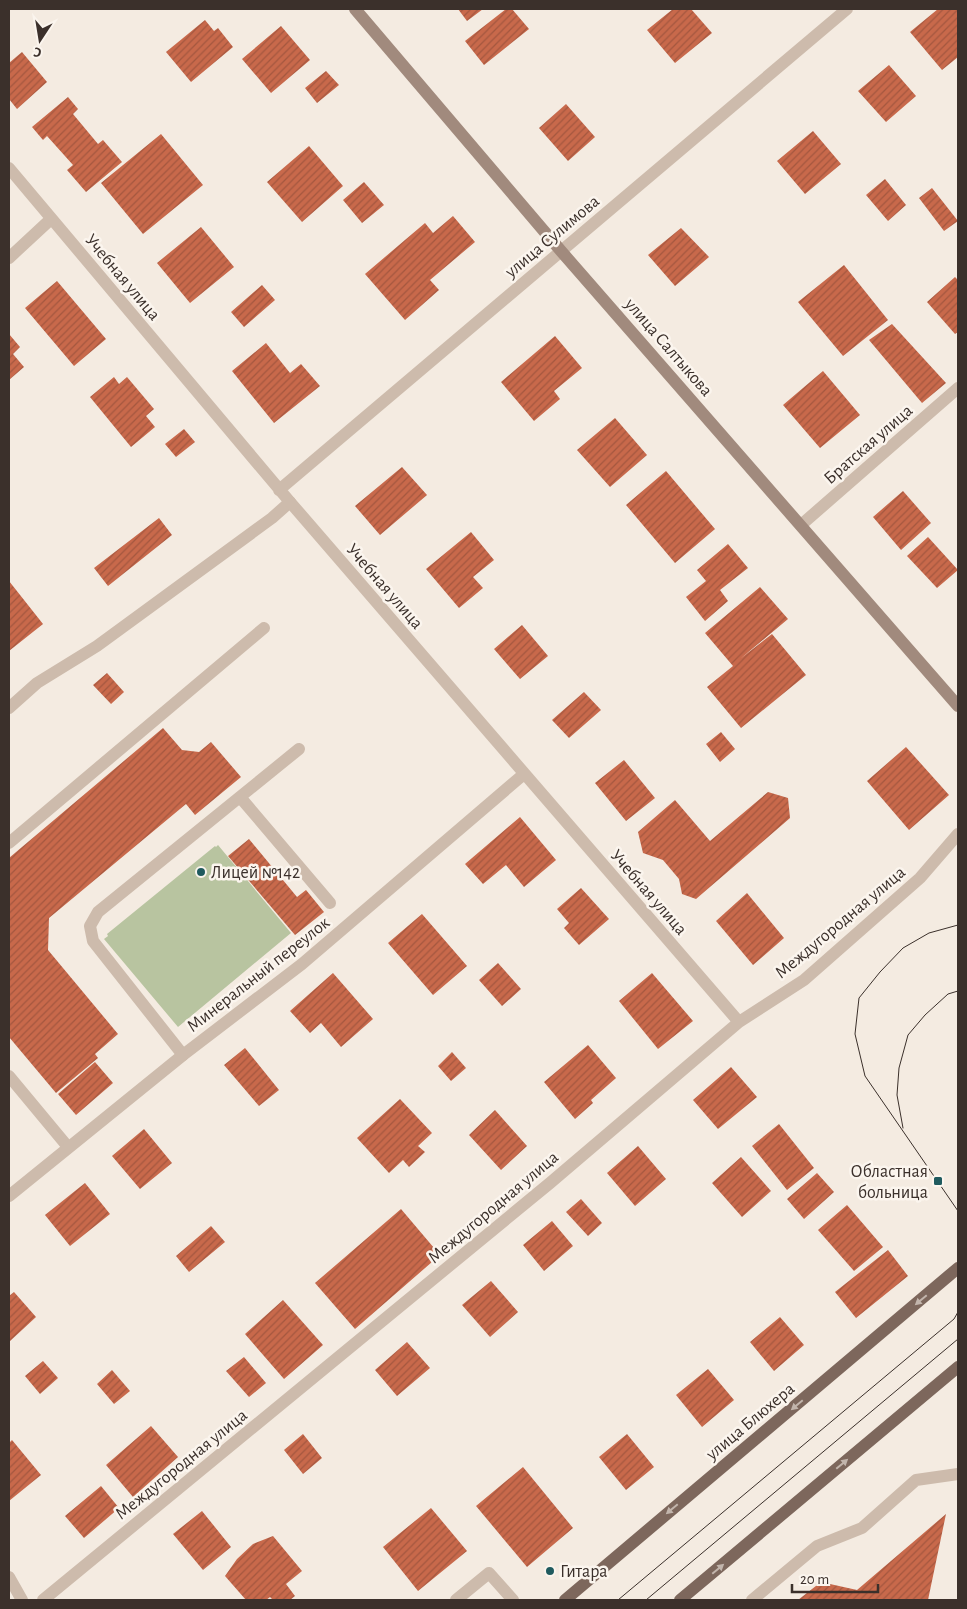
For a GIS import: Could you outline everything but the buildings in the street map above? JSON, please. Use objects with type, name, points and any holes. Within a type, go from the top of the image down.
[{"type":"main road","name":"улица Салтыкова","points":[[355,9],[561,251],[958,706]]},
{"type":"main road","name":"улица Блюхера","points":[[565,1600],[958,1268]]},
{"type":"main road","points":[[680,1600],[958,1368]]},
{"type":"street","name":"улица Сулимова","points":[[279,490],[847,9]]},
{"type":"street","name":"Учебная улица","points":[[9,168],[279,490],[739,1022]]},
{"type":"street","points":[[9,258],[51,219]]},
{"type":"street","name":"Братская улица","points":[[801,525],[958,388]]},
{"type":"street","points":[[9,708],[36,683],[97,646],[264,524],[290,502]]},
{"type":"street","points":[[9,843],[264,628]]},
{"type":"street","points":[[183,1055],[93,941],[90,926],[98,912],[299,750]]},
{"type":"street","name":"Минеральный переулок","points":[[9,1196],[183,1055],[302,964],[524,774]]},
{"type":"street","points":[[240,797],[330,903]]},
{"type":"street","name":"Междугородная улица","points":[[43,1600],[550,1183],[739,1022],[804,980],[920,878],[958,834]]},
{"type":"street","points":[[9,1076],[68,1147]]},
{"type":"street","points":[[752,1600],[817,1546],[862,1528],[916,1480],[958,1474]]},
{"type":"street","points":[[456,1600],[489,1573],[513,1600]]},
{"type":"street","points":[[9,1577],[22,1600]]},
{"type":"green space","points":[[218,845],[291,933],[178,1027],[104,939],[108,936],[107,934]]},
{"type":"tram line","points":[[958,925],[929,933],[903,948],[880,972],[859,998],[855,1034],[865,1076],[958,1211]]},
{"type":"tram line","points":[[903,1128],[897,1095],[899,1068],[908,1035],[925,1015],[948,994],[958,991]]},
{"type":"tram line","points":[[618,1600],[954,1319],[958,1312]]},
{"type":"tram line","points":[[646,1600],[958,1339]]},
{"type":"place","name":"Лицей №142","points":[[201,872]]},
{"type":"place","name":"Областная больница","points":[[938,1181]]},
{"type":"place","name":"Гитара","points":[[550,1571]]}]
